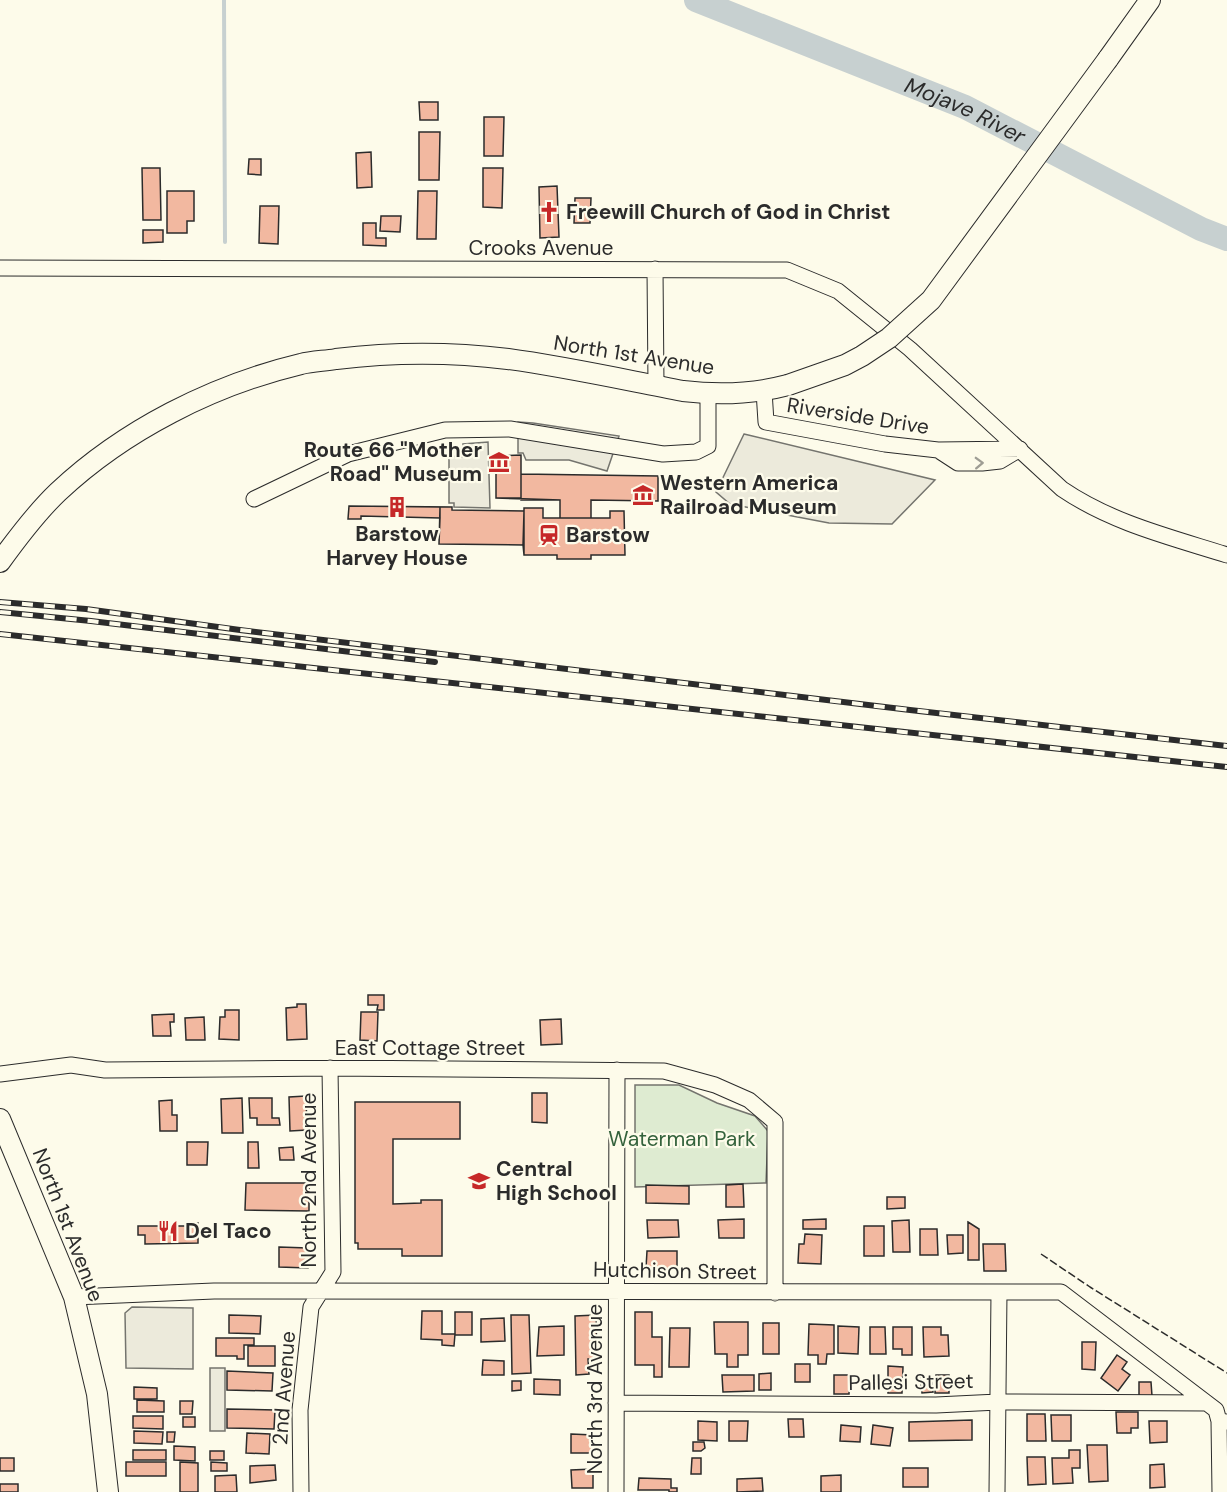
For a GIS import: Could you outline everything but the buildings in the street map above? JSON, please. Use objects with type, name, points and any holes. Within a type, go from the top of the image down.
[{"type":"main road","name":"North 1st Avenue","points":[[0,562],[20,535],[59,492],[103,456],[144,429],[192,403],[251,378],[302,363],[353,357],[413,354],[509,359],[656,386],[708,393],[764,391],[845,365],[889,338],[931,300],[1150,0]]},
{"type":"main road","name":"North 1st Avenue","points":[[3,1125],[74,1297],[97,1394],[108,1492]]},
{"type":"street","name":"Crooks Avenue","points":[[0,268],[787,270],[838,291],[910,349],[1020,449]]},
{"type":"street","points":[[655,269],[656,386]]},
{"type":"street","name":"Riverside Drive","points":[[764,391],[766,422],[885,444],[939,450],[958,463],[1000,461],[1020,449]]},
{"type":"street","points":[[254,499],[348,454],[445,430],[510,429],[663,454],[696,452],[708,446],[708,393]]},
{"type":"street","points":[[1020,449],[1062,489],[1083,503],[1120,520],[1227,555]]},
{"type":"street","name":"East Cottage Street","points":[[0,1074],[71,1065],[105,1070],[330,1068],[618,1070],[664,1071],[715,1085],[749,1100],[775,1122],[775,1293]]},
{"type":"street","name":"North 2nd Avenue","points":[[322,1291],[333,1272],[330,1068]]},
{"type":"street","name":"North 3rd Avenue","points":[[616,1492],[618,1070]]},
{"type":"street","name":"Hutchison Street","points":[[74,1297],[214,1291],[1061,1292],[1216,1410],[1223,1421]]},
{"type":"street","name":"2nd Avenue","points":[[301,1492],[300,1410],[311,1307],[322,1291]]},
{"type":"street","points":[[997,1492],[999,1292]]},
{"type":"street","name":"Pallesi Street","points":[[616,1403],[936,1405],[998,1402],[1207,1403]]},
{"type":"street","points":[[1220,1492],[1223,1421]]},
{"type":"green space","name":"Waterman Park","points":[[635,1085],[679,1085],[717,1103],[755,1116],[768,1131],[766,1183],[635,1187]]},
{"type":"shaded area","points":[[518,422],[619,436],[607,471],[569,460],[526,460],[523,453],[518,453]]},
{"type":"shaded area","points":[[744,434],[935,480],[892,524],[829,523],[730,504],[716,492]]},
{"type":"shaded area","points":[[488,442],[490,508],[454,507],[454,503],[449,503],[449,456],[464,457],[463,444]]},
{"type":"shaded area","points":[[132,1307],[193,1308],[193,1369],[126,1368],[125,1313]]},
{"type":"shaded area","points":[[210,1368],[225,1368],[225,1431],[210,1431]]},
{"type":"waterway","points":[[224,0],[225,242]]},
{"type":"waterway","name":"Mojave River","points":[[696,0],[965,107],[1201,229],[1227,239]]},
{"type":"railway","points":[[0,602],[86,609],[240,630],[1227,746]]},
{"type":"railway","points":[[0,612],[435,662]]},
{"type":"railway","points":[[0,634],[1227,767]]},
{"type":"fence","points":[[1041,1254],[1227,1373]]},
{"type":"place","name":"Freewill Church of God in Christ","points":[[549,212]]},
{"type":"place","name":"Route 66 \"Mother Road\" Museum","points":[[499,462]]},
{"type":"place","name":"Western America Railroad Museum","points":[[643,495]]},
{"type":"place","name":"Barstow Harvey House","points":[[397,507]]},
{"type":"place","name":"Barstow","points":[[549,535]]},
{"type":"place","name":"Central High School","points":[[479,1181]]},
{"type":"place","name":"Del Taco","points":[[168,1231]]}]
